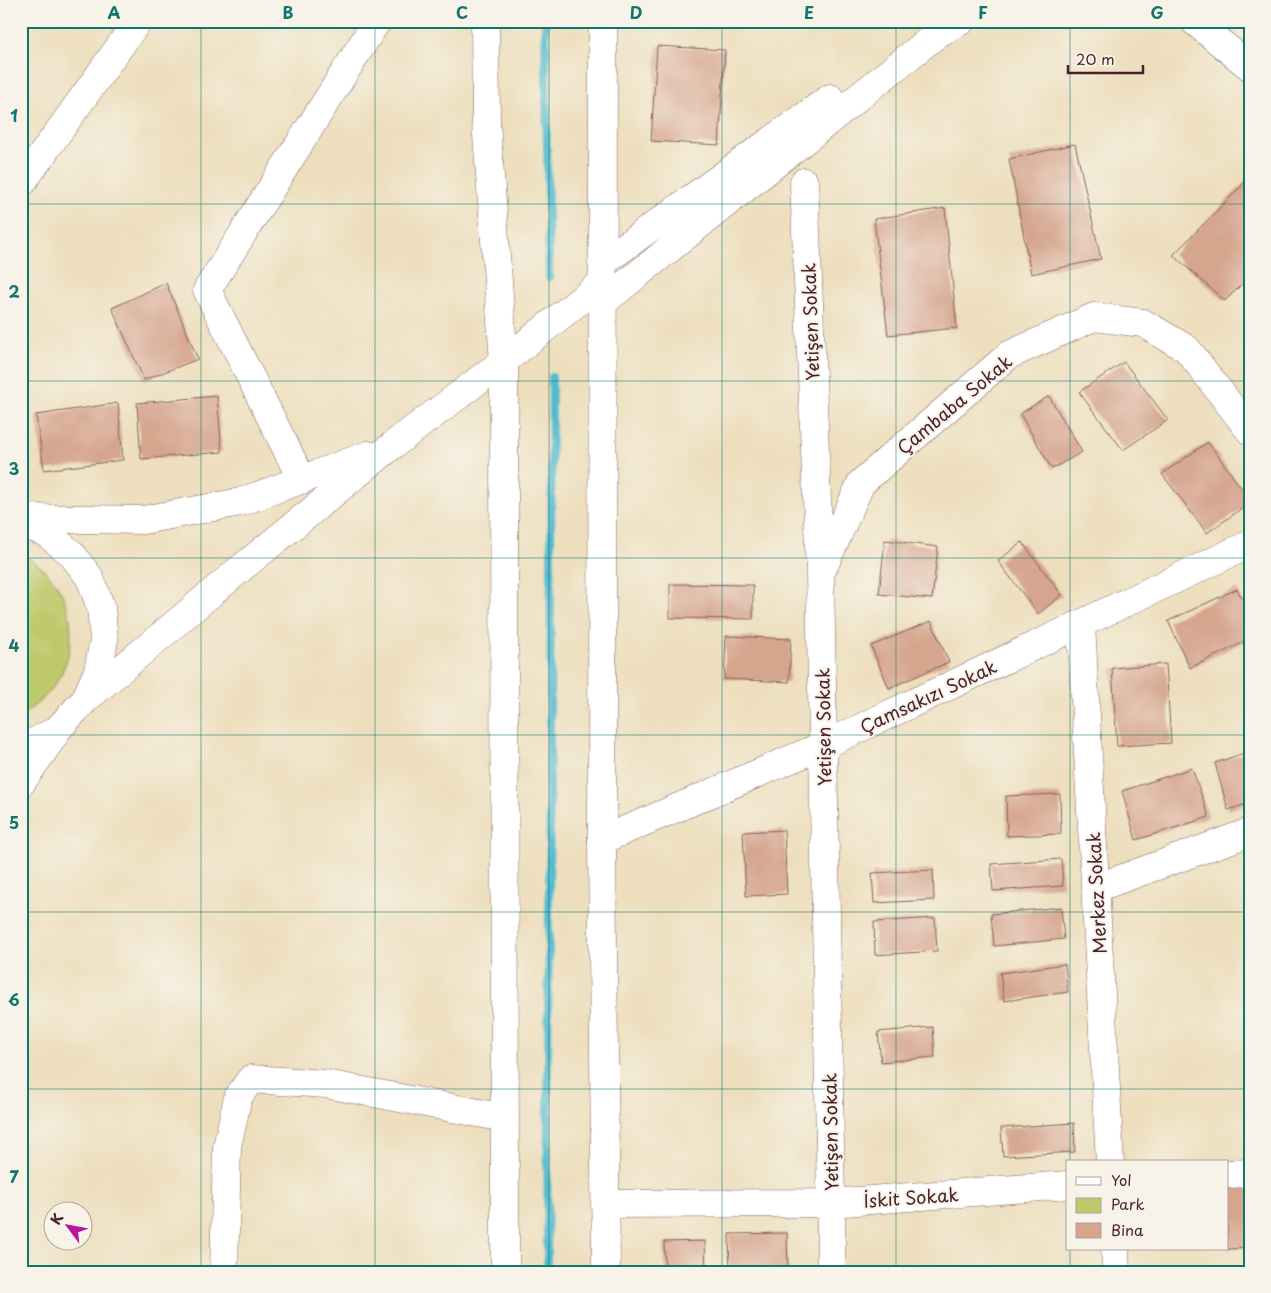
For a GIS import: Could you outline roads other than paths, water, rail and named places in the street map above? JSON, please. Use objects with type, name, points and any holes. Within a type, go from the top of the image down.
[{"type":"street","points":[[24,176],[138,21]]},
{"type":"street","points":[[302,480],[207,290],[377,21]]},
{"type":"street","points":[[485,21],[486,122],[504,361],[505,1272]]},
{"type":"street","points":[[603,21],[602,840],[606,1272]]},
{"type":"street","points":[[21,783],[60,727],[85,700],[234,574],[393,445],[504,361],[602,283],[866,71],[925,21]]},
{"type":"street","points":[[602,283],[937,34],[961,21]]},
{"type":"street","points":[[1180,21],[1201,27],[1250,67]]},
{"type":"street","name":"Yetişen Sokak","points":[[804,182],[820,573],[831,1272]]},
{"type":"street","name":"Çambaba Sokak","points":[[820,573],[861,483],[1009,356],[1094,317],[1144,323],[1187,349],[1250,431]]},
{"type":"street","points":[[21,518],[143,520],[241,502],[393,445]]},
{"type":"street","points":[[21,523],[46,533],[71,553],[90,578],[101,608],[104,640],[98,671],[85,700]]},
{"type":"street","name":"Çamsakızı Sokak","points":[[602,840],[824,745],[1250,544]]},
{"type":"street","name":"Merkez Sokak","points":[[1081,624],[1110,1160]]},
{"type":"street","points":[[21,749],[60,727]]},
{"type":"street","points":[[1096,888],[1250,832]]},
{"type":"street","points":[[224,1272],[227,1147],[238,1097],[251,1079],[326,1084],[505,1118]]},
{"type":"street","points":[[1228,1174],[1250,1173]]},
{"type":"street","name":"İskit Sokak","points":[[605,1204],[831,1203],[1066,1185]]},
{"type":"street","points":[[1115,1250],[1116,1272]]},
{"type":"waterway","points":[[545,21],[549,277]]},
{"type":"waterway","points":[[547,1272],[552,377]]}]
